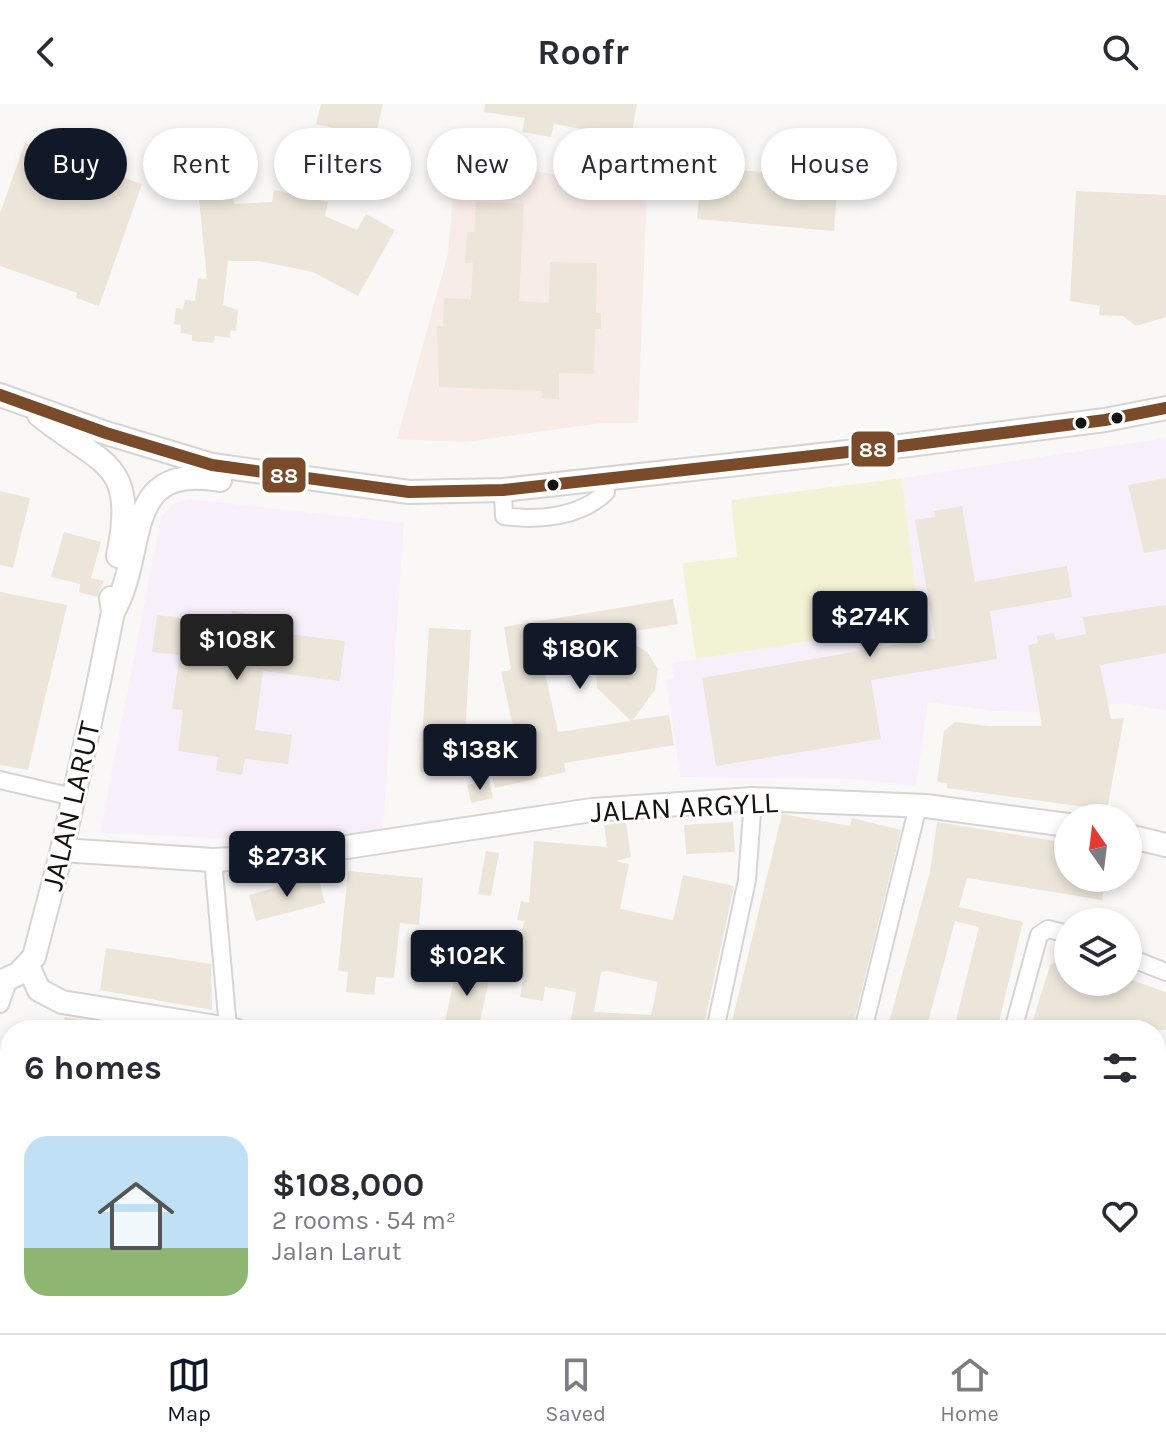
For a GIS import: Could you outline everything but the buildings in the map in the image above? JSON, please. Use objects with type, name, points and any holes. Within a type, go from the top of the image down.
[{"type":"main road","points":[[0,395],[181,457],[256,473],[503,503],[1058,441],[1166,423]]},
{"type":"main road","name":"JALAN LARUT","points":[[26,404],[103,459],[117,476],[124,506],[111,594],[113,612]]},
{"type":"main road","points":[[503,503],[1022,432],[1166,408]]},
{"type":"main road","name":"JALAN LARUT","points":[[12,976],[34,957],[62,850],[113,612],[124,593],[142,513],[155,490],[165,482],[186,476],[420,506],[503,503]]},
{"type":"main road","name":"JALAN ARGYLL","points":[[62,850],[213,860],[328,851],[592,810],[753,799],[918,806],[1054,823]]},
{"type":"main road","points":[[1142,839],[1166,845]]},
{"type":"main road","points":[[12,976],[49,997],[121,1020]]},
{"type":"street","points":[[0,780],[73,797]]},
{"type":"street","points":[[717,1020],[747,880],[753,799]]},
{"type":"street","points":[[865,1020],[918,806]]},
{"type":"street","points":[[213,860],[231,1020]]},
{"type":"street","points":[[1016,1020],[1039,935],[1054,932]]},
{"type":"street","points":[[1142,963],[1166,972]]},
{"type":"street","points":[[0,1004],[12,976]]},
{"type":"shaded area","points":[[537,172],[553,174],[553,200],[647,200],[638,423],[602,423],[464,442],[397,439],[448,253],[453,200],[537,200]]},
{"type":"shaded area","points":[[1166,438],[1166,711],[1125,703],[1036,712],[994,711],[928,702],[916,786],[849,779],[680,777],[666,680],[674,678],[671,663],[920,624],[902,478]]},
{"type":"shaded area","points":[[189,499],[404,523],[383,831],[254,840],[100,833],[161,517],[173,504]]},
{"type":"green space","points":[[902,478],[920,624],[696,659],[682,563],[737,557],[731,500]]},
{"type":"transit line","name":"88","points":[[0,395],[106,433],[212,465],[409,492],[503,490],[893,447],[1105,420],[1166,408]]}]
